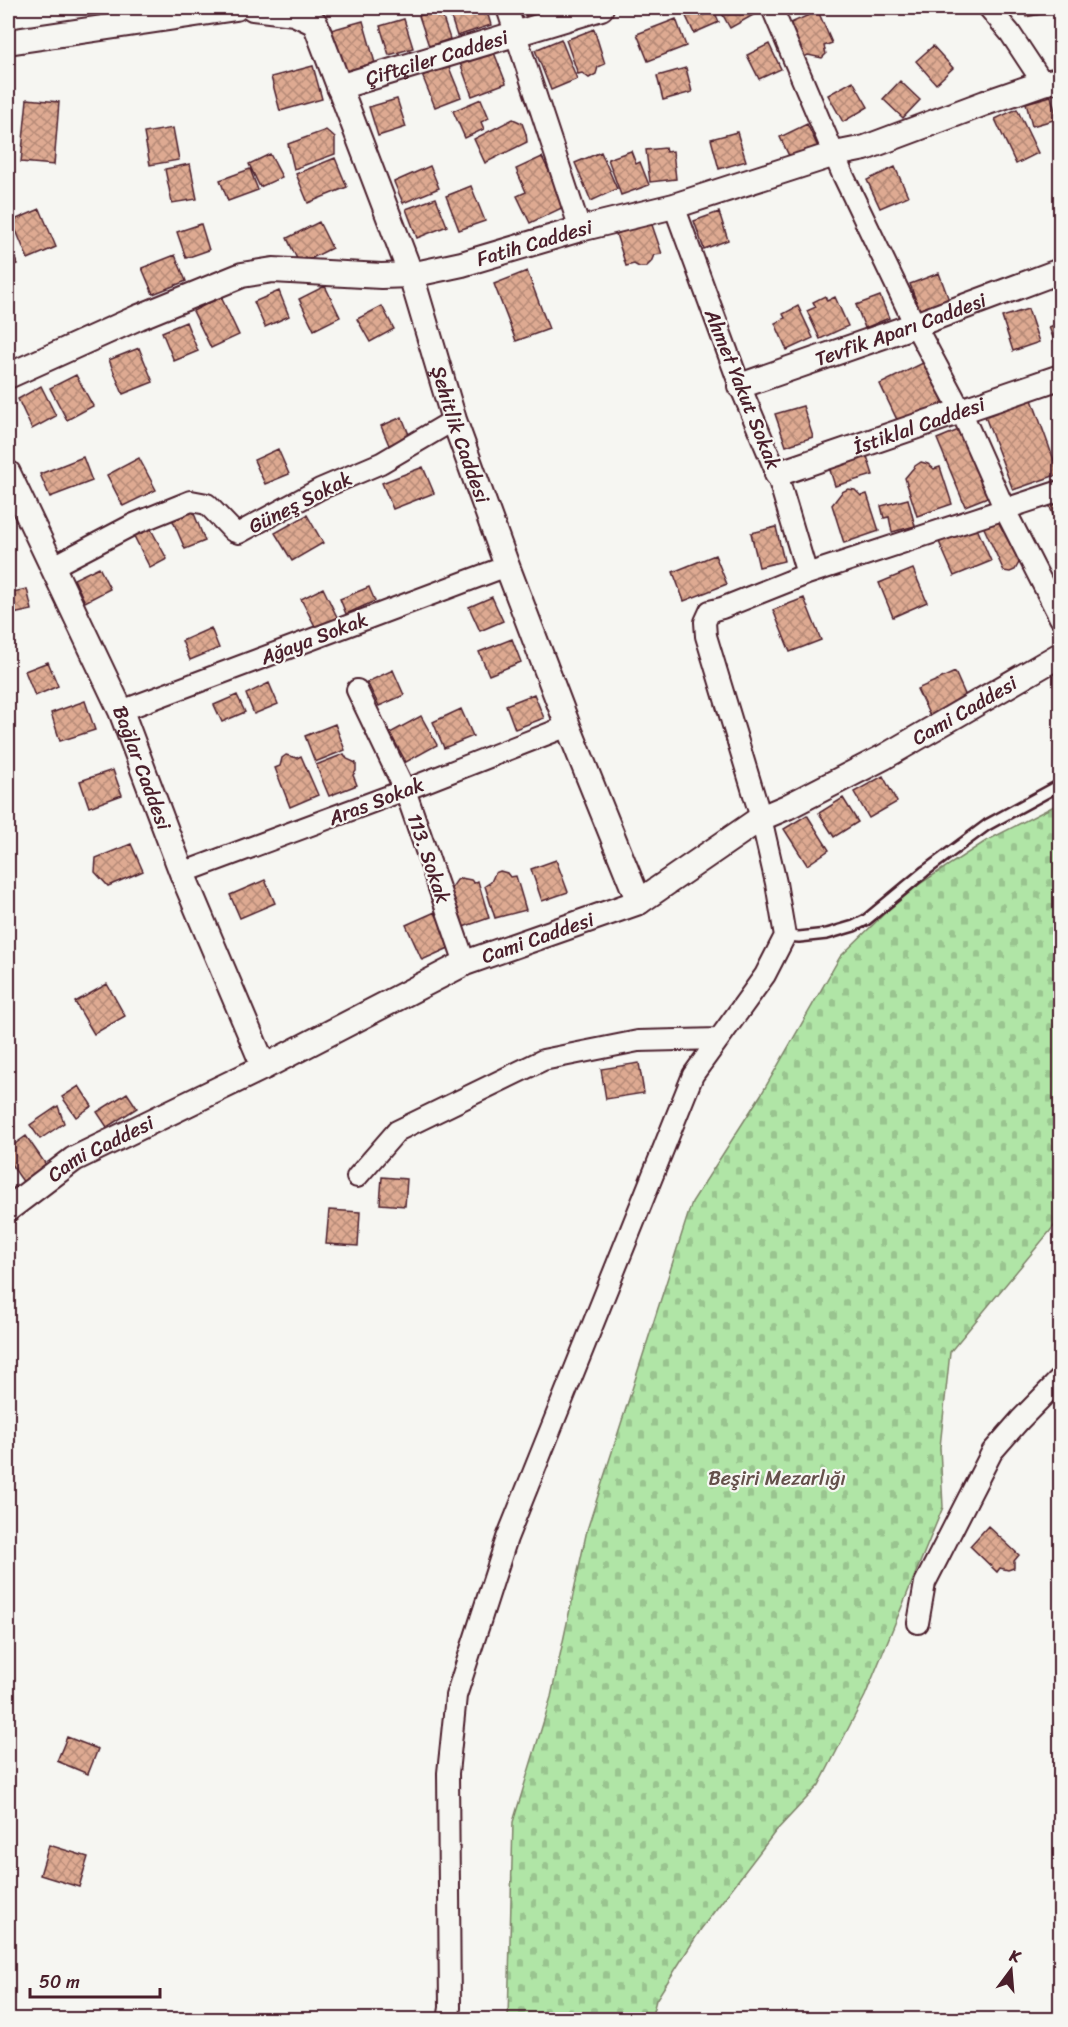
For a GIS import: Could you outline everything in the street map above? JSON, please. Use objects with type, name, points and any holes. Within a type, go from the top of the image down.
[{"type":"street","points":[[8,42],[236,8]]},
{"type":"street","name":"Şehitlik Caddesi","points":[[253,8],[294,12],[315,23],[411,275],[454,420],[507,566],[639,902]]},
{"type":"street","points":[[507,8],[580,229]]},
{"type":"street","name":"Çiftçiler Caddesi","points":[[339,87],[602,8]]},
{"type":"street","points":[[772,8],[835,154],[915,325],[961,411],[1005,510],[1060,618]]},
{"type":"street","points":[[988,8],[1052,82]]},
{"type":"street","name":"Fatih Caddesi","points":[[8,376],[139,317],[243,275],[273,270],[381,276],[411,275],[462,264],[580,229],[674,206],[835,154],[865,148],[1052,82]]},
{"type":"street","name":"Ahmet Yakut Sokak","points":[[674,206],[740,386],[777,474],[807,574]]},
{"type":"street","name":"Tevfik Aparı Caddesi","points":[[740,386],[1060,271]]},
{"type":"street","name":"İstiklal Caddesi","points":[[777,474],[1060,377]]},
{"type":"street","name":"Güneş Sokak","points":[[52,567],[134,524],[191,501],[207,504],[233,531],[239,533],[320,489],[381,463],[454,420]]},
{"type":"street","name":"Bağlar Caddesi","points":[[8,473],[121,711],[182,873],[264,1067]]},
{"type":"street","points":[[448,2019],[450,2008],[448,1773],[456,1696],[507,1538],[693,1075],[765,975],[785,936],[776,883],[760,818],[706,636],[705,622],[710,611],[723,608],[807,574],[1060,491]]},
{"type":"street","name":"Ağaya Sokak","points":[[121,711],[507,566]]},
{"type":"street","name":"Cami Caddesi","points":[[8,1209],[74,1159],[264,1067],[465,963],[639,902],[760,818],[787,807],[884,756],[1060,655]]},
{"type":"street","name":"113. Sokak","points":[[357,690],[405,790],[465,963]]},
{"type":"street","name":"Aras Sokak","points":[[182,873],[568,726]]},
{"type":"street","points":[[357,1177],[397,1131],[543,1060],[638,1041],[719,1039]]},
{"type":"street","points":[[918,1623],[925,1583],[992,1452],[1060,1379]]},
{"type":"lane","points":[[785,936],[827,934],[847,929],[866,920],[948,853],[987,825],[1060,785]]},
{"type":"green space","name":"Beşiri Mezarlığı","points":[[1060,803],[1060,1219],[950,1352],[940,1447],[943,1507],[865,1696],[819,1785],[775,1832],[701,1929],[656,2000],[651,2019],[508,2019],[513,1822],[551,1697],[587,1530],[692,1202],[762,1093],[840,957],[886,912],[921,883],[986,841]]},
{"type":"building","points":[[448,8],[486,8],[491,25],[457,36]]},
{"type":"building","points":[[523,8],[547,8],[548,11],[527,18]]},
{"type":"building","points":[[682,8],[713,8],[719,22],[694,33]]},
{"type":"building","points":[[719,8],[763,8],[764,9],[730,28]]},
{"type":"building","points":[[1024,8],[1057,8],[1057,11],[1026,17]]},
{"type":"building","points":[[440,9],[450,39],[429,46],[419,16]]},
{"type":"building","points":[[818,11],[832,43],[824,46],[826,54],[822,58],[808,55],[804,57],[786,25]]},
{"type":"building","points":[[404,19],[413,48],[389,55],[380,26]]},
{"type":"building","points":[[676,19],[686,46],[648,61],[637,34]]},
{"type":"building","points":[[363,21],[375,63],[343,72],[331,30]]},
{"type":"building","points":[[594,29],[605,64],[598,67],[596,74],[589,78],[582,73],[578,74],[566,40]]},
{"type":"building","points":[[561,39],[577,79],[551,90],[535,50]]},
{"type":"building","points":[[769,44],[781,69],[759,79],[747,55]]},
{"type":"building","points":[[933,46],[953,68],[936,84],[916,61]]},
{"type":"building","points":[[493,50],[506,83],[472,96],[460,63]]},
{"type":"building","points":[[448,65],[461,97],[435,107],[422,75]]},
{"type":"building","points":[[313,66],[322,99],[280,111],[271,77]]},
{"type":"building","points":[[686,68],[692,92],[663,100],[657,76]]},
{"type":"building","points":[[853,81],[868,107],[843,122],[828,95]]},
{"type":"building","points":[[900,81],[920,100],[903,118],[883,99]]},
{"type":"building","points":[[1051,96],[1057,119],[1032,126],[1026,103]]},
{"type":"building","points":[[27,99],[59,102],[54,165],[21,162]]},
{"type":"building","points":[[397,99],[406,127],[378,136],[369,107]]},
{"type":"building","points":[[481,99],[489,118],[481,122],[484,129],[465,138],[453,111]]},
{"type":"building","points":[[1017,109],[1038,153],[1016,164],[995,119]]},
{"type":"building","points":[[513,119],[522,123],[527,142],[485,163],[474,139]]},
{"type":"building","points":[[807,124],[818,147],[791,160],[780,137]]},
{"type":"building","points":[[173,128],[179,160],[150,165],[144,133]]},
{"type":"building","points":[[326,130],[335,138],[335,154],[294,169],[288,144]]},
{"type":"building","points":[[737,132],[746,161],[719,169],[711,139]]},
{"type":"building","points":[[665,148],[666,152],[673,151],[676,179],[650,182],[646,150]]},
{"type":"building","points":[[631,151],[636,164],[640,162],[649,185],[621,195],[608,159]]},
{"type":"building","points":[[601,152],[617,189],[591,201],[575,163]]},
{"type":"building","points":[[270,154],[282,177],[260,187],[249,164]]},
{"type":"building","points":[[542,157],[566,206],[530,223],[517,196],[526,192],[516,169]]},
{"type":"building","points":[[335,158],[347,187],[308,203],[296,174]]},
{"type":"building","points":[[190,164],[197,199],[172,203],[165,169]]},
{"type":"building","points":[[430,166],[439,188],[403,203],[394,182]]},
{"type":"building","points":[[895,167],[908,196],[880,208],[867,180]]},
{"type":"building","points":[[250,169],[258,190],[228,201],[220,180]]},
{"type":"building","points":[[471,186],[485,221],[459,230],[446,196]]},
{"type":"building","points":[[436,198],[447,226],[417,238],[406,209]]},
{"type":"building","points":[[40,209],[56,247],[28,259],[12,221]]},
{"type":"building","points":[[719,212],[728,240],[704,249],[694,221]]},
{"type":"building","points":[[319,222],[332,248],[308,260],[305,257],[298,261],[287,238]]},
{"type":"building","points":[[651,222],[662,254],[654,255],[646,267],[634,264],[626,266],[616,234]]},
{"type":"building","points":[[201,224],[209,250],[186,258],[177,232]]},
{"type":"building","points":[[8,239],[17,264],[8,267]]},
{"type":"building","points":[[175,255],[186,281],[153,294],[142,268]]},
{"type":"building","points":[[527,271],[549,329],[516,341],[494,284]]},
{"type":"building","points":[[939,273],[950,303],[921,315],[910,284]]},
{"type":"building","points":[[325,286],[340,317],[314,330],[299,299]]},
{"type":"building","points":[[279,291],[289,316],[265,327],[254,302]]},
{"type":"building","points":[[825,296],[827,301],[835,297],[848,326],[820,339],[807,311],[816,307],[813,302]]},
{"type":"building","points":[[880,296],[889,318],[865,328],[856,305]]},
{"type":"building","points":[[221,297],[239,335],[211,348],[193,311]]},
{"type":"building","points":[[382,306],[394,329],[370,342],[357,319]]},
{"type":"building","points":[[798,306],[813,338],[787,350],[775,323],[785,318],[783,314]]},
{"type":"building","points":[[1028,309],[1039,342],[1013,351],[1002,317]]},
{"type":"building","points":[[186,322],[198,351],[174,361],[162,332]]},
{"type":"building","points":[[1060,323],[1060,356],[1049,327]]},
{"type":"building","points":[[139,348],[153,382],[123,394],[109,360]]},
{"type":"building","points":[[925,362],[944,403],[899,424],[880,384]]},
{"type":"building","points":[[76,375],[93,406],[67,420],[50,388]]},
{"type":"building","points":[[41,386],[56,416],[32,429],[18,399]]},
{"type":"building","points":[[1030,394],[1059,474],[1013,490],[983,411]]},
{"type":"building","points":[[803,406],[813,437],[786,446],[775,414]]},
{"type":"building","points":[[402,417],[410,437],[389,445],[381,426]]},
{"type":"building","points":[[961,429],[990,496],[965,506],[937,439]]},
{"type":"building","points":[[278,449],[289,474],[265,484],[254,460]]},
{"type":"building","points":[[866,453],[873,475],[835,486],[828,464]]},
{"type":"building","points":[[83,457],[92,481],[50,497],[40,474]]},
{"type":"building","points":[[139,458],[156,490],[123,506],[107,475]]},
{"type":"building","points":[[921,462],[934,469],[940,467],[952,504],[917,516],[905,478]]},
{"type":"building","points":[[423,467],[434,493],[393,509],[382,483]]},
{"type":"building","points":[[848,489],[855,490],[861,496],[867,494],[879,531],[844,543],[832,505],[842,492]]},
{"type":"building","points":[[908,499],[915,526],[892,532],[889,517],[884,518],[881,506]]},
{"type":"building","points":[[1060,500],[1060,535],[1049,504]]},
{"type":"building","points":[[193,511],[205,541],[185,549],[172,519]]},
{"type":"building","points":[[307,515],[323,543],[292,561],[275,533]]},
{"type":"building","points":[[1001,518],[1022,557],[1015,570],[1010,572],[1004,571],[983,526]]},
{"type":"building","points":[[147,522],[167,559],[150,568],[131,530]]},
{"type":"building","points":[[976,526],[991,561],[954,576],[939,542]]},
{"type":"building","points":[[776,527],[784,561],[759,567],[751,533]]},
{"type":"building","points":[[715,555],[727,584],[684,601],[673,572]]},
{"type":"building","points":[[99,567],[110,589],[85,602],[74,579]]},
{"type":"building","points":[[913,569],[927,602],[893,617],[879,583]]},
{"type":"building","points":[[369,587],[375,601],[346,614],[340,599]]},
{"type":"building","points":[[323,588],[338,619],[317,630],[301,599]]},
{"type":"building","points":[[27,589],[32,610],[8,615],[8,593]]},
{"type":"building","points":[[492,597],[503,621],[480,631],[469,607]]},
{"type":"building","points":[[804,598],[821,640],[790,652],[773,610]]},
{"type":"building","points":[[211,628],[219,648],[190,660],[182,641]]},
{"type":"building","points":[[512,639],[521,662],[489,675],[479,652]]},
{"type":"building","points":[[48,662],[58,686],[35,696],[25,671]]},
{"type":"building","points":[[393,670],[404,695],[379,706],[367,682]]},
{"type":"building","points":[[955,672],[968,701],[931,718],[917,689]]},
{"type":"building","points":[[269,683],[278,704],[254,714],[246,694]]},
{"type":"building","points":[[534,694],[544,718],[515,729],[506,705]]},
{"type":"building","points":[[237,695],[245,712],[222,722],[214,705]]},
{"type":"building","points":[[85,701],[95,730],[60,741],[51,713]]},
{"type":"building","points":[[461,709],[473,736],[444,748],[433,722]]},
{"type":"building","points":[[421,716],[437,745],[406,762],[390,733]]},
{"type":"building","points":[[335,724],[345,750],[315,762],[305,736]]},
{"type":"building","points":[[344,754],[347,759],[356,763],[356,771],[353,775],[357,785],[329,796],[316,765]]},
{"type":"building","points":[[286,755],[297,758],[301,756],[318,795],[290,807],[275,768],[280,766],[282,758]]},
{"type":"building","points":[[113,770],[122,795],[89,807],[80,781]]},
{"type":"building","points":[[883,776],[897,802],[869,818],[854,792]]},
{"type":"building","points":[[843,798],[858,822],[834,837],[819,813]]},
{"type":"building","points":[[807,815],[829,850],[807,865],[784,829]]},
{"type":"building","points":[[131,844],[143,871],[108,886],[95,872],[96,858]]},
{"type":"building","points":[[556,860],[568,892],[542,901],[531,869]]},
{"type":"building","points":[[500,871],[507,873],[510,877],[516,876],[526,910],[495,918],[485,886],[491,882],[495,873]]},
{"type":"building","points":[[461,878],[474,883],[478,881],[489,918],[463,927],[450,890]]},
{"type":"building","points":[[265,880],[275,903],[240,918],[230,895]]},
{"type":"building","points":[[435,912],[451,947],[422,960],[406,925]]},
{"type":"building","points":[[107,984],[125,1016],[94,1034],[75,1002]]},
{"type":"building","points":[[639,1063],[644,1093],[606,1099],[601,1069]]},
{"type":"building","points":[[79,1086],[92,1106],[76,1117],[62,1097]]},
{"type":"building","points":[[127,1093],[137,1108],[107,1127],[97,1112]]},
{"type":"building","points":[[58,1106],[64,1123],[40,1139],[30,1125]]},
{"type":"building","points":[[26,1136],[47,1166],[24,1183],[8,1160],[8,1149]]},
{"type":"building","points":[[382,1177],[407,1179],[405,1206],[380,1204]]},
{"type":"building","points":[[329,1210],[360,1212],[358,1246],[326,1244]]},
{"type":"building","points":[[988,1526],[1019,1555],[1014,1561],[1014,1568],[1008,1570],[1000,1568],[997,1572],[970,1546]]},
{"type":"building","points":[[67,1737],[98,1749],[88,1774],[57,1761]]},
{"type":"building","points":[[49,1845],[88,1857],[79,1887],[40,1875]]}]
